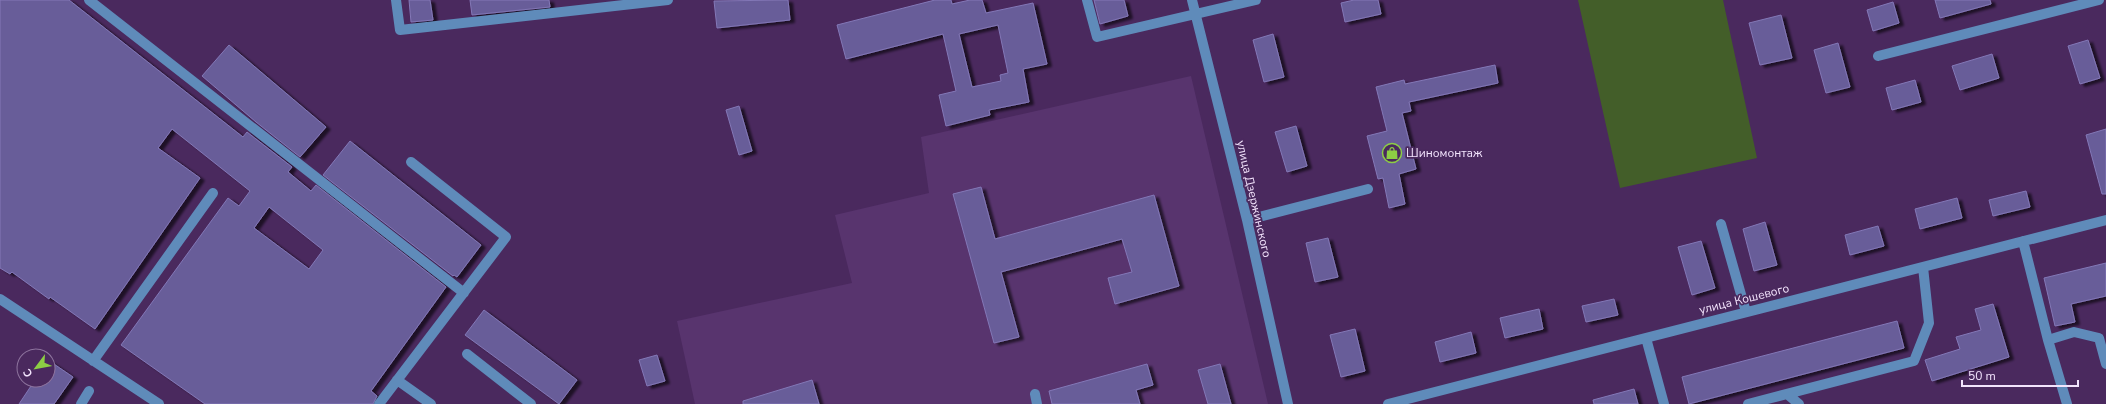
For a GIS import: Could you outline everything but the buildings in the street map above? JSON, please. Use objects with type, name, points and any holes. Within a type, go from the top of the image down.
[{"type":"street","points":[[89,0],[464,293]]},
{"type":"street","points":[[396,0],[400,30],[668,0]]},
{"type":"street","points":[[1087,0],[1097,37],[1256,0]]},
{"type":"street","name":"улица Дзержинского","points":[[1192,0],[1247,220],[1288,404]]},
{"type":"street","points":[[1878,56],[2099,0]]},
{"type":"street","points":[[379,404],[506,236],[411,162]]},
{"type":"street","points":[[1247,220],[1368,189]]},
{"type":"street","points":[[93,361],[213,193]]},
{"type":"street","name":"улица Кошевого","points":[[1388,404],[1403,402],[2106,220]]},
{"type":"street","points":[[1721,224],[1746,312]]},
{"type":"street","points":[[2023,241],[2048,340],[2067,404]]},
{"type":"street","points":[[1748,404],[1914,361],[1929,323],[1923,267]]},
{"type":"street","points":[[0,299],[159,404]]},
{"type":"street","points":[[2048,340],[2074,332],[2099,338],[2106,364]]},
{"type":"street","points":[[1646,338],[1664,404]]},
{"type":"street","points":[[467,354],[531,404]]},
{"type":"street","points":[[397,380],[431,404]]},
{"type":"street","points":[[81,404],[89,391]]},
{"type":"street","points":[[1787,394],[1799,404]]},
{"type":"shaded area","points":[[1191,76],[1268,404],[695,404],[677,321],[852,283],[835,215],[929,193],[921,137]]},
{"type":"green space","points":[[1578,0],[1723,0],[1757,158],[1620,188]]},
{"type":"place","name":"Шиномонтаж","points":[[1392,153]]}]
